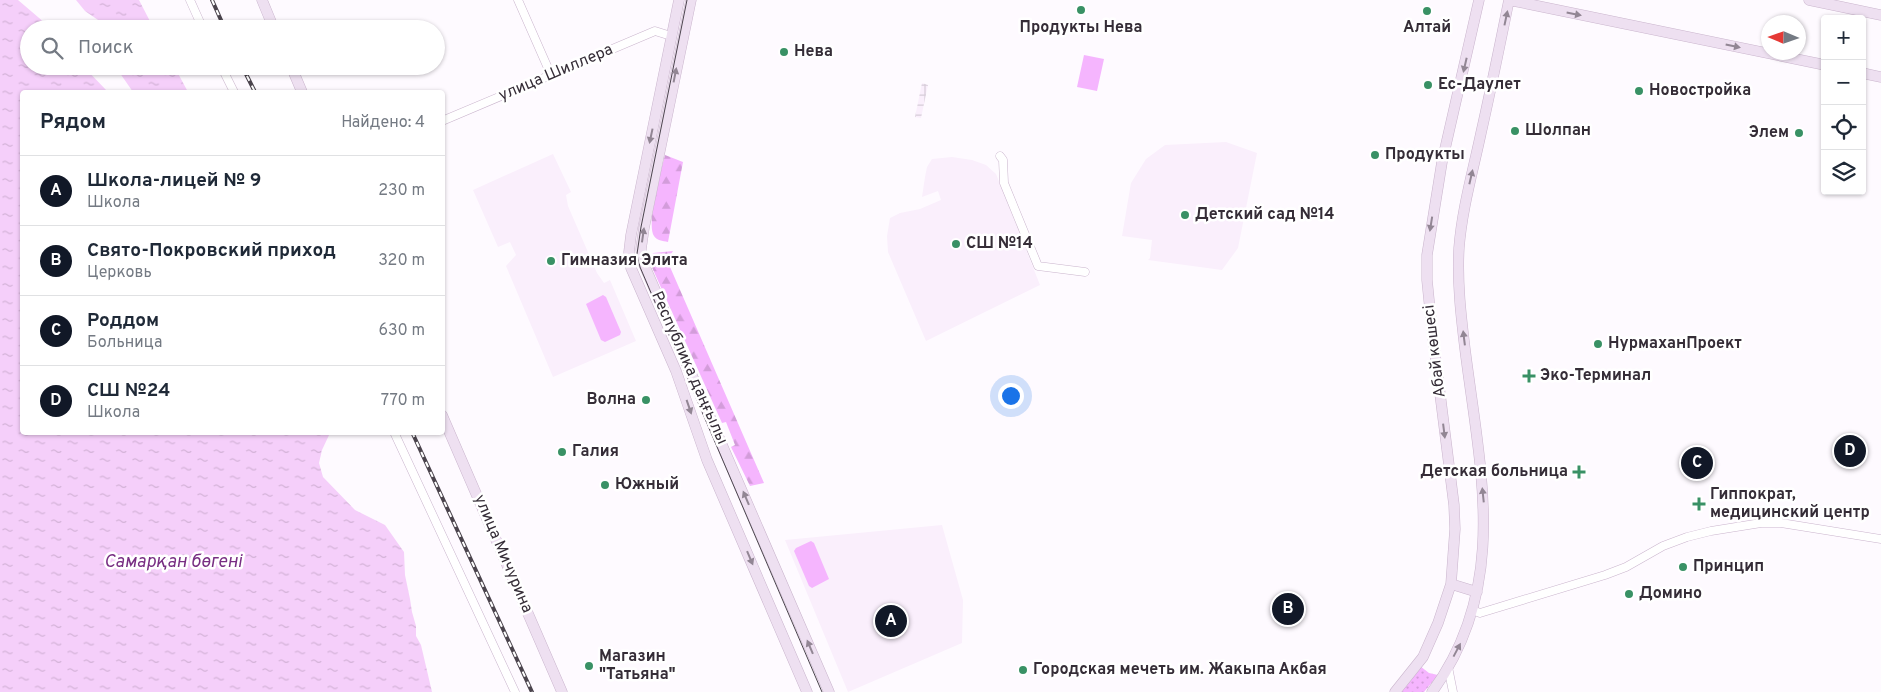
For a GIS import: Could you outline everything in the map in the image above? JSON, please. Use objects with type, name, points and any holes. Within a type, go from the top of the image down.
[{"type":"main road","points":[[262,0],[270,20]]},
{"type":"main road","name":"Республика даңғылы","points":[[679,0],[631,234],[631,268],[676,371],[708,460],[807,692]]},
{"type":"main road","name":"Республика даңғылы","points":[[691,0],[644,228],[641,249],[642,260],[829,692]]},
{"type":"main road","name":"Абай көшесі","points":[[1395,692],[1422,657],[1438,623],[1451,584],[1455,529],[1454,505],[1432,330],[1426,255],[1442,162],[1479,0]]},
{"type":"main road","points":[[1509,0],[1821,64]]},
{"type":"main road","name":"Абай көшесі","points":[[1432,692],[1462,640],[1477,592],[1482,568],[1484,501],[1460,311],[1459,248],[1464,211],[1509,0]]},
{"type":"main road","points":[[1809,0],[1881,15]]},
{"type":"main road","points":[[1866,74],[1881,77]]},
{"type":"main road","points":[[294,75],[301,90]]},
{"type":"main road","name":"улица Мичурина","points":[[445,423],[562,692]]},
{"type":"main road","points":[[1451,584],[1477,592]]},
{"type":"street","points":[[190,0],[199,20]]},
{"type":"street","points":[[518,0],[551,75]]},
{"type":"street","name":"улица Шиллера","points":[[445,120],[655,31],[672,36]]},
{"type":"street","points":[[226,75],[233,90]]},
{"type":"street","points":[[1000,156],[1003,160],[1004,183],[1038,266],[1085,272]]},
{"type":"street","points":[[395,435],[515,692]]},
{"type":"street","points":[[1472,610],[1480,613],[1605,575],[1626,567],[1663,546],[1687,537],[1719,530],[1761,523],[1781,523],[1881,538]]},
{"type":"street","points":[[1448,667],[1453,692]]},
{"type":"shaded area","points":[[922,83],[928,85],[921,118],[915,117]]},
{"type":"shaded area","name":"Детский сад №14","points":[[1226,142],[1257,153],[1238,248],[1222,270],[1148,260],[1150,258],[1152,240],[1122,236],[1131,183],[1146,159],[1165,145]]},
{"type":"shaded area","name":"Гимназия Элита","points":[[553,154],[571,192],[566,195],[568,206],[597,273],[604,283],[610,280],[636,341],[553,377],[506,266],[516,255],[510,242],[498,247],[473,190]]},
{"type":"shaded area","name":"СШ №14","points":[[952,157],[972,160],[986,165],[996,174],[1040,285],[926,341],[888,252],[887,236],[890,218],[941,200],[938,191],[922,197],[927,167],[932,159]]},
{"type":"shaded area","points":[[942,525],[963,600],[962,643],[848,692],[785,540]]},
{"type":"green space","points":[[1084,55],[1104,59],[1097,91],[1077,87]]},
{"type":"green space","points":[[665,155],[683,162],[668,242],[656,238],[652,230],[655,197]]},
{"type":"green space","points":[[673,251],[667,260],[764,483],[750,486],[731,447],[735,445],[726,422],[722,423],[650,263],[653,253]]},
{"type":"green space","points":[[603,295],[606,297],[621,332],[620,335],[605,342],[601,340],[586,304]]},
{"type":"green space","points":[[811,541],[814,543],[829,579],[812,588],[809,586],[794,551],[796,548]]},
{"type":"green space","points":[[1420,666],[1429,673],[1438,675],[1424,692],[1401,692]]},
{"type":"water","name":"Самарқан бөгені","points":[[0,0],[18,0],[41,20],[20,20],[20,75],[92,75],[106,90],[20,90],[20,435],[329,435],[322,450],[319,463],[323,477],[355,510],[385,525],[404,552],[405,575],[416,626],[416,636],[421,645],[432,692],[0,692]]},
{"type":"water","points":[[76,0],[139,0],[149,20],[98,20],[85,11]]},
{"type":"water","points":[[121,75],[179,75],[187,90],[132,90]]},
{"type":"tram line","points":[[687,0],[637,254],[640,267],[822,692]]},
{"type":"railway","points":[[212,0],[221,20]]},
{"type":"railway","points":[[246,75],[254,90]]},
{"type":"railway","points":[[413,435],[532,692]]},
{"type":"place","name":"Продукты Нева","points":[[1081,10]]},
{"type":"place","name":"Алтай","points":[[1427,11]]},
{"type":"place","name":"Нева","points":[[784,52]]},
{"type":"place","name":"Ес-Даулет","points":[[1428,85]]},
{"type":"place","name":"Новостройка","points":[[1639,91]]},
{"type":"place","name":"Шолпан","points":[[1515,131]]},
{"type":"place","name":"Элем","points":[[1799,133]]},
{"type":"place","name":"Продукты","points":[[1375,155]]},
{"type":"place","name":"Детский сад №14","points":[[1185,215]]},
{"type":"place","name":"СШ №14","points":[[956,244]]},
{"type":"place","name":"Гимназия Элита","points":[[551,261]]},
{"type":"place","name":"НурмаханПроект","points":[[1598,344]]},
{"type":"place","name":"Эко-Терминал","points":[[1529,376]]},
{"type":"place","name":"Волна","points":[[646,400]]},
{"type":"place","name":"СШ №24","points":[[1850,451]]},
{"type":"place","name":"Галия","points":[[562,452]]},
{"type":"place","name":"Роддом","points":[[1697,463]]},
{"type":"place","name":"Детская больница","points":[[1579,472]]},
{"type":"place","name":"Южный","points":[[605,485]]},
{"type":"place","name":"Гиппократ, медицинский центр","points":[[1699,504]]},
{"type":"place","name":"Принцип","points":[[1683,567]]},
{"type":"place","name":"Домино","points":[[1629,594]]},
{"type":"place","name":"Свято-Покровский приход","points":[[1288,609]]},
{"type":"place","name":"Школа-лицей № 9","points":[[891,621]]},
{"type":"place","name":"Магазин \"Татьяна\"","points":[[589,666]]},
{"type":"place","name":"Городская мечеть им. Жакыпа Акбая","points":[[1023,670]]}]
